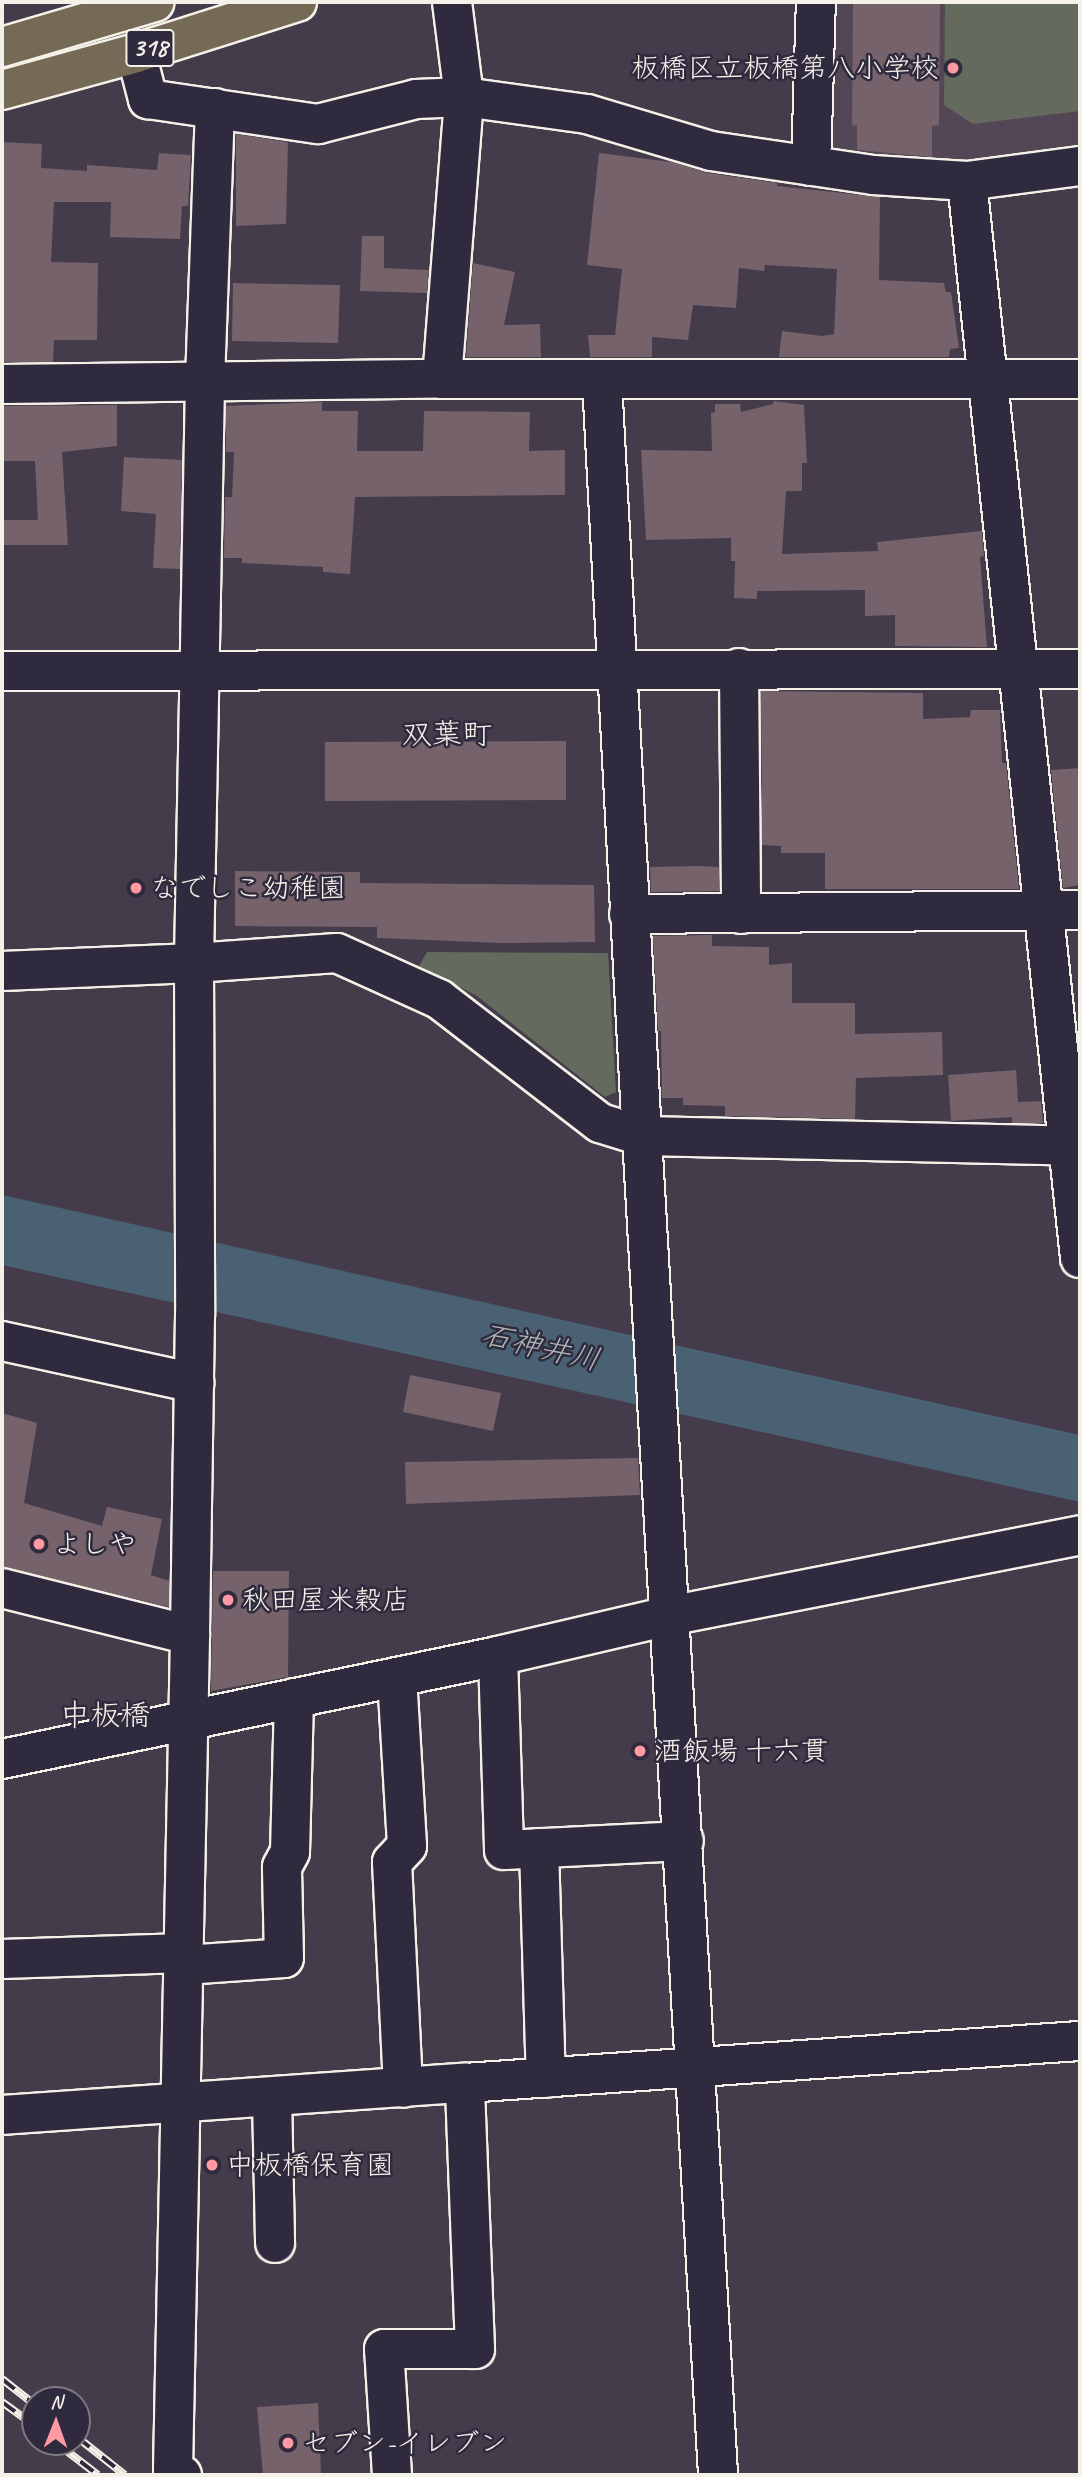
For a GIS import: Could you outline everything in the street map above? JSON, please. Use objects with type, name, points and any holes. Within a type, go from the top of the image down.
[{"type":"main road","name":"318","points":[[2,47],[155,2]]},
{"type":"main road","name":"318","points":[[2,90],[136,53],[298,2]]},
{"type":"street","points":[[442,379],[464,97],[452,2]]},
{"type":"street","points":[[811,166],[816,2]]},
{"type":"street","points":[[136,53],[148,99],[317,124],[416,99],[464,97],[587,114],[710,151],[873,175],[967,181],[1080,166]]},
{"type":"street","points":[[182,2475],[173,2470],[179,2104],[185,1959],[195,1315],[192,1226],[194,963],[205,383],[215,108]]},
{"type":"street","points":[[967,181],[1017,669],[1062,910],[1080,1258]]},
{"type":"street","points":[[2,384],[442,379],[1080,379]]},
{"type":"street","points":[[602,380],[629,914],[684,1841],[718,2475]]},
{"type":"street","points":[[739,667],[741,914]]},
{"type":"street","points":[[2,671],[739,667],[1080,669]]},
{"type":"street","points":[[629,914],[1062,910]]},
{"type":"street","points":[[2,971],[194,963],[337,953],[439,999],[600,1123],[642,1136],[1074,1146]]},
{"type":"street","points":[[2,1341],[194,1383]]},
{"type":"street","points":[[2,1759],[498,1656],[669,1616],[1080,1535]]},
{"type":"street","points":[[2,1588],[190,1635]]},
{"type":"street","points":[[498,1656],[504,1850],[684,1841]]},
{"type":"street","points":[[397,1677],[407,1846],[392,1862],[403,2088]]},
{"type":"street","points":[[2,1959],[284,1958],[282,1867],[290,1852],[294,1698]]},
{"type":"street","points":[[539,1848],[546,2078]]},
{"type":"street","points":[[2,2115],[1080,2041]]},
{"type":"street","points":[[392,2475],[384,2349],[475,2349],[465,2083]]},
{"type":"street","points":[[272,2097],[275,2243]]},
{"type":"shaded area","name":"板橋区立板橋第八小学校","points":[[827,2],[1080,2],[1080,150],[984,163],[835,158],[823,134]]},
{"type":"green space","points":[[945,2],[1080,2],[1080,111],[973,124],[944,105]]},
{"type":"green space","points":[[427,952],[608,953],[616,1092],[605,1097],[477,996],[419,966]]},
{"type":"water","name":"石神井川","points":[[2,1195],[1080,1435],[1080,1502],[2,1265]]},
{"type":"building","points":[[853,2],[940,2],[939,125],[932,126],[932,157],[857,150],[857,125],[852,126]]},
{"type":"building","points":[[236,134],[288,142],[286,224],[236,226]]},
{"type":"building","points":[[2,142],[42,144],[41,168],[87,171],[87,165],[157,170],[159,153],[191,155],[188,206],[182,206],[180,239],[110,237],[111,202],[54,202],[51,262],[98,263],[97,340],[54,340],[53,362],[2,362]]},
{"type":"building","points":[[599,153],[672,162],[708,173],[777,183],[777,186],[880,197],[879,280],[944,283],[946,292],[951,292],[959,348],[950,349],[949,357],[779,357],[782,331],[822,336],[834,334],[837,269],[765,265],[764,271],[739,268],[736,308],[693,305],[688,340],[652,337],[652,357],[590,357],[588,335],[615,335],[622,269],[587,265]]},
{"type":"building","points":[[362,236],[384,236],[384,268],[429,270],[427,293],[360,291]]},
{"type":"building","points":[[473,263],[515,272],[504,325],[540,324],[541,357],[466,357]]},
{"type":"building","points":[[233,283],[340,285],[338,343],[232,341]]},
{"type":"building","points":[[774,401],[804,405],[807,463],[802,463],[802,491],[786,491],[782,554],[878,551],[877,542],[982,531],[984,556],[980,557],[987,647],[895,646],[895,615],[865,616],[865,590],[757,591],[757,599],[734,598],[735,561],[731,561],[731,538],[646,540],[641,450],[712,451],[711,413],[715,412],[715,404],[740,404],[741,412],[773,404]]},
{"type":"building","points":[[322,402],[322,411],[358,411],[357,451],[423,451],[424,411],[530,412],[529,451],[565,450],[565,495],[355,497],[350,574],[323,572],[323,567],[242,563],[242,558],[224,558],[225,497],[232,497],[234,452],[226,452],[226,406]]},
{"type":"building","points":[[117,405],[117,446],[62,452],[68,545],[2,545],[2,520],[38,520],[35,461],[2,461],[2,406]]},
{"type":"building","points":[[124,457],[182,460],[180,569],[153,568],[156,514],[121,511]]},
{"type":"building","points":[[761,691],[923,693],[923,719],[970,717],[971,710],[1000,710],[1002,763],[1006,763],[1019,889],[825,889],[825,853],[781,853],[781,846],[762,845]]},
{"type":"building","points":[[566,741],[566,800],[325,801],[325,742]]},
{"type":"building","points":[[1080,768],[1080,885],[1063,888],[1051,770]]},
{"type":"building","points":[[650,867],[719,867],[719,891],[651,892]]},
{"type":"building","points":[[235,871],[360,872],[360,883],[594,885],[595,942],[501,943],[377,938],[377,927],[235,926]]},
{"type":"building","points":[[712,935],[712,946],[769,947],[769,965],[792,963],[792,1003],[855,1003],[855,1034],[942,1032],[943,1075],[856,1078],[855,1119],[725,1116],[725,1106],[683,1105],[683,1098],[662,1098],[661,1031],[658,1031],[653,936]]},
{"type":"building","points":[[1016,1070],[1018,1102],[1041,1101],[1043,1123],[1012,1123],[1012,1117],[951,1121],[948,1075]]},
{"type":"building","points":[[410,1375],[501,1393],[493,1431],[403,1412]]},
{"type":"building","points":[[2,1413],[37,1423],[24,1503],[102,1526],[107,1507],[162,1519],[151,1575],[169,1581],[169,1607],[2,1567]]},
{"type":"building","points":[[638,1458],[640,1495],[406,1504],[405,1462]]},
{"type":"building","points":[[213,1571],[289,1571],[288,1677],[211,1691]]},
{"type":"building","points":[[318,2403],[321,2475],[263,2475],[257,2407]]},
{"type":"railway","points":[[2,2379],[21,2394]]},
{"type":"railway","points":[[2,2402],[21,2416]]},
{"type":"railway","points":[[91,2448],[125,2475]]},
{"type":"railway","points":[[73,2456],[98,2475]]},
{"type":"place","name":"板橋区立板橋第八小学校","points":[[953,68]]},
{"type":"place","name":"なでしこ幼稚園","points":[[136,888]]},
{"type":"place","name":"よしや","points":[[39,1544]]},
{"type":"place","name":"秋田屋米穀店","points":[[228,1600]]},
{"type":"place","name":"酒飯場 十六貫","points":[[640,1751]]},
{"type":"place","name":"中板橋保育園","points":[[212,2165]]},
{"type":"place","name":"セブン-イレブン","points":[[288,2443]]},
{"type":"district","name":"双葉町","points":[[447,734]]},
{"type":"district","name":"中板橋","points":[[105,1715]]}]
